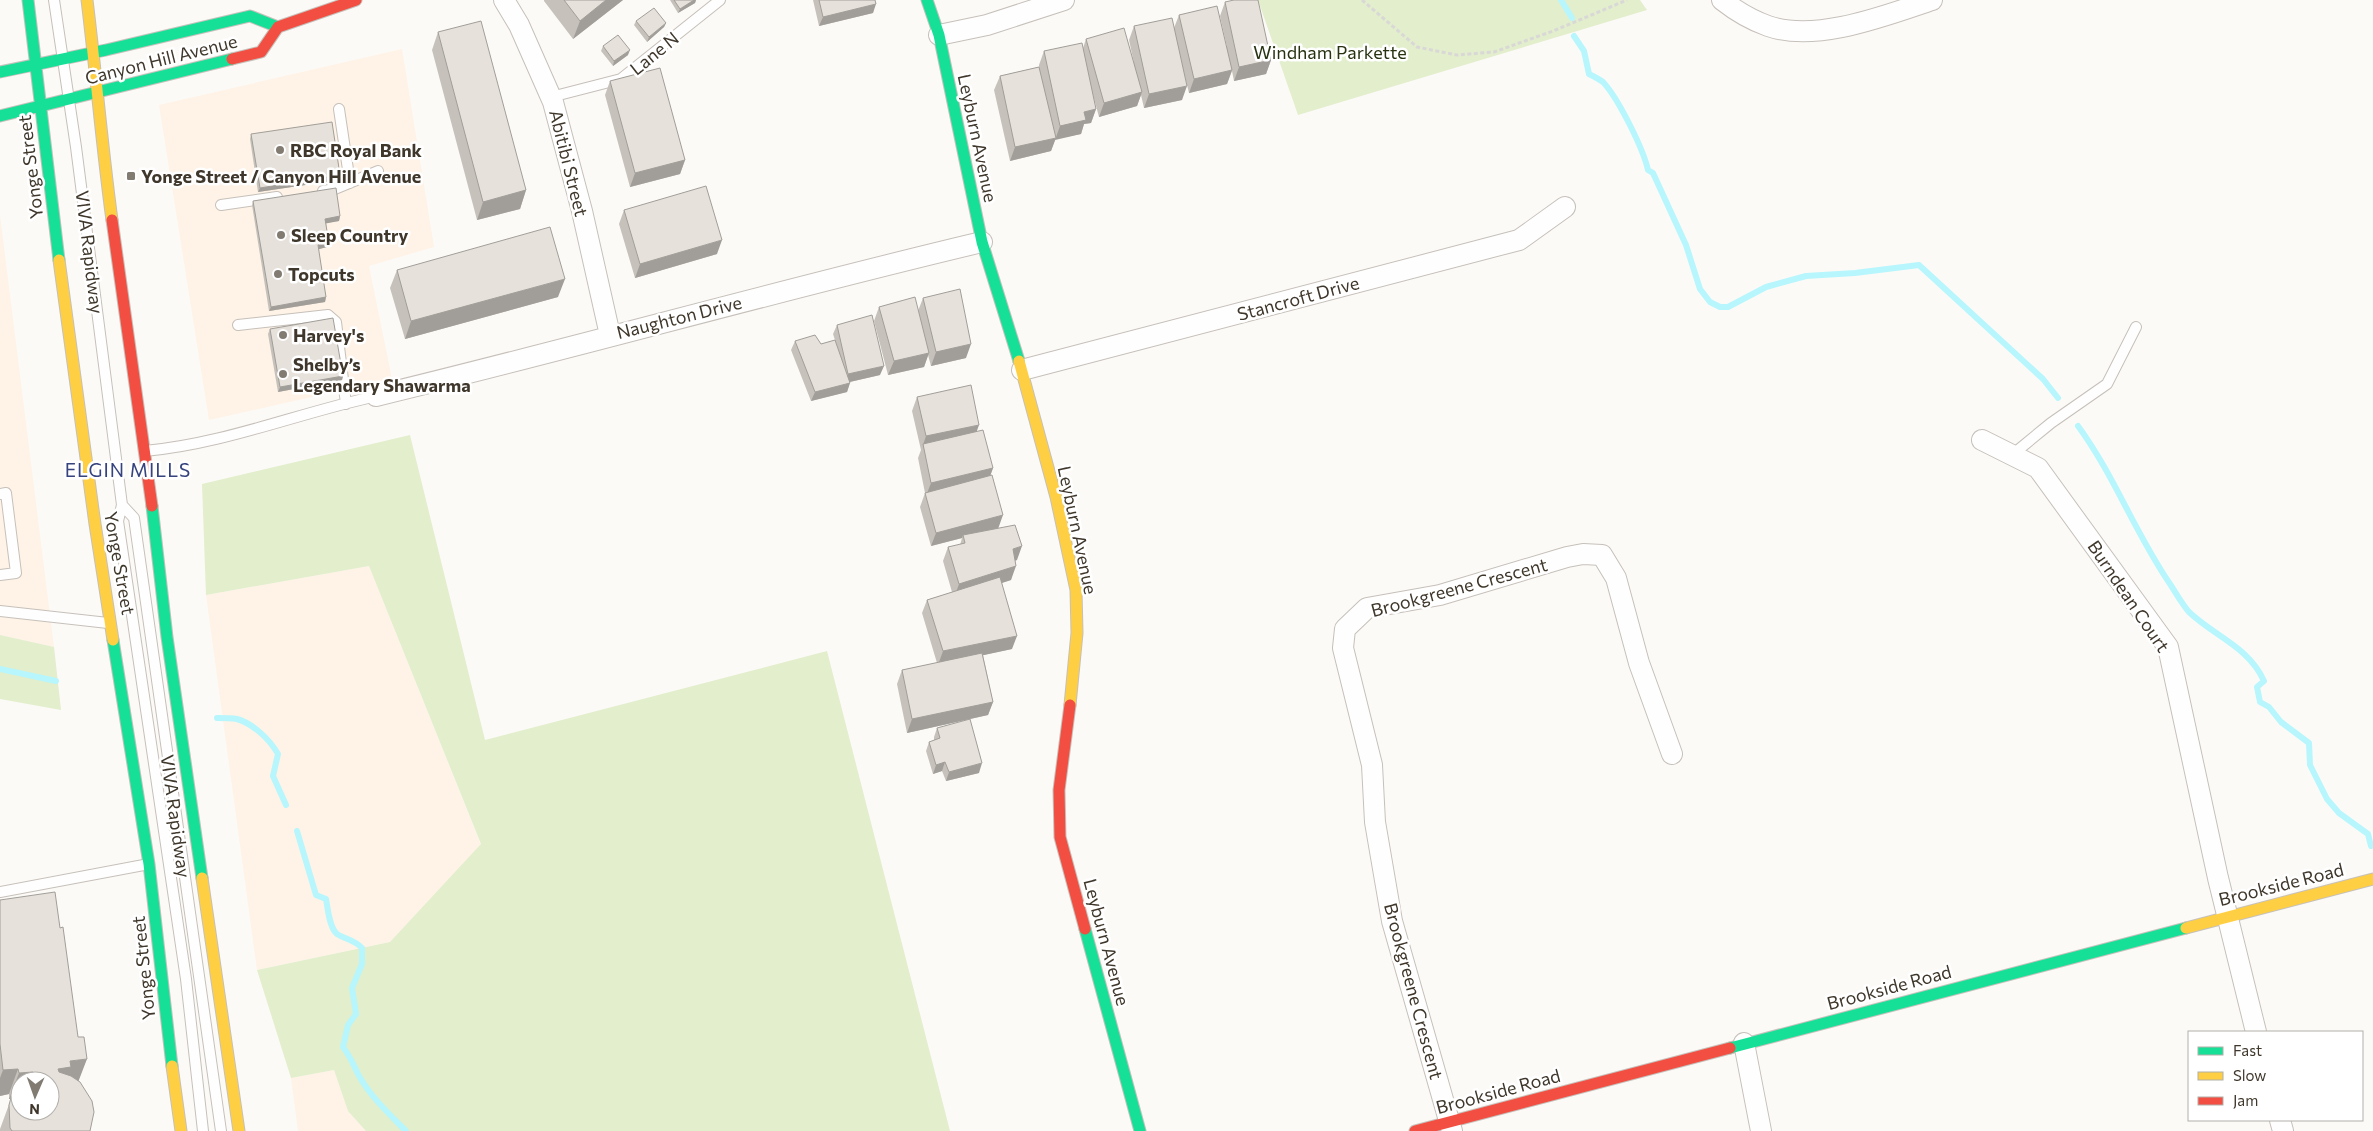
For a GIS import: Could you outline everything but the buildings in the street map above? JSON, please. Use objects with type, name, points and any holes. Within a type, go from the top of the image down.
[{"type":"street","name":"Yonge Street","points":[[28,0],[93,514],[149,864],[168,1044],[181,1131]]},
{"type":"street","name":"Yonge Street","points":[[87,0],[99,93],[102,146],[145,451],[167,637],[238,1131]]},
{"type":"street","points":[[278,28],[356,0]]},
{"type":"street","name":"Abitibi Street","points":[[504,0],[519,26],[530,54],[539,67],[551,97],[582,211],[610,335]]},
{"type":"street","name":"Leyburn Avenue","points":[[927,0],[939,35],[982,242],[1022,370],[1056,498],[1076,590],[1077,634],[1069,721],[1059,790],[1060,837],[1140,1131]]},
{"type":"street","points":[[939,35],[987,25],[1064,0]]},
{"type":"street","points":[[1722,0],[1739,13],[1770,27],[1801,32],[1874,20],[1932,0]]},
{"type":"street","name":"Canyon Hill Avenue","points":[[0,72],[93,53],[250,16],[278,28],[261,52],[0,116]]},
{"type":"street","name":"Stancroft Drive","points":[[1022,370],[1519,240],[1565,207]]},
{"type":"street","name":"Naughton Drive","points":[[374,397],[549,354],[610,335],[982,242]]},
{"type":"street","name":"Burndean Court","points":[[1982,440],[2038,468],[2168,647],[2227,916],[2256,1031]]},
{"type":"street","name":"Brookgreene Crescent","points":[[1451,1127],[1392,921],[1375,822],[1372,766],[1343,648],[1344,629],[1368,608],[1440,595],[1567,557],[1583,554],[1602,555],[1616,578],[1639,663],[1672,754]]},
{"type":"street","name":"Brookside Road","points":[[1415,1131],[1451,1127],[1744,1043],[2373,879]]},
{"type":"street","points":[[1744,1043],[1761,1131]]},
{"type":"lane","name":"VIVA Rapidway","points":[[54,0],[64,59],[122,505],[118,521],[186,979],[203,1131]]},
{"type":"lane","name":"Lane N","points":[[551,97],[621,79],[720,0]]},
{"type":"lane","points":[[339,110],[350,183]]},
{"type":"lane","points":[[316,192],[335,189],[378,172]]},
{"type":"lane","points":[[221,205],[287,196]]},
{"type":"lane","points":[[238,325],[328,315],[336,322],[346,404]]},
{"type":"lane","points":[[2012,455],[2051,423],[2108,384],[2136,327]]},
{"type":"lane","points":[[145,451],[178,448],[246,432],[374,397]]},
{"type":"lane","points":[[0,494],[6,493],[16,573],[0,575]]},
{"type":"lane","name":"VIVA Rapidway","points":[[122,505],[134,518],[221,1131]]},
{"type":"lane","points":[[0,612],[112,624]]},
{"type":"lane","points":[[0,892],[149,864]]},
{"type":"path","points":[[1362,0],[1417,47],[1457,55],[1494,52],[1553,31],[1627,0]]},
{"type":"shaded area","points":[[402,49],[434,247],[369,266],[392,379],[209,420],[159,105]]},
{"type":"shaded area","points":[[0,215],[54,647],[0,635]]},
{"type":"shaded area","points":[[369,566],[481,845],[390,942],[257,970],[206,595]]},
{"type":"shaded area","points":[[334,1070],[348,1111],[366,1131],[298,1131],[291,1078]]},
{"type":"green space","name":"Windham Parkette","points":[[1258,0],[1640,0],[1647,10],[1298,115]]},
{"type":"green space","points":[[410,435],[485,740],[827,651],[950,1131],[366,1131],[348,1111],[334,1070],[291,1078],[257,970],[390,942],[481,844],[369,566],[206,595],[202,484]]},
{"type":"green space","points":[[0,635],[54,647],[61,710],[0,699]]},
{"type":"waterway","points":[[1561,0],[1572,18]]},
{"type":"waterway","points":[[1574,36],[1584,51],[1589,74],[1603,82],[1609,89],[1629,124],[1641,149],[1648,170],[1653,173],[1686,245],[1700,289],[1710,302],[1720,307],[1728,307],[1766,287],[1806,276],[1855,273],[1919,265],[2043,379],[2058,398]]},
{"type":"waterway","points":[[2078,426],[2103,464],[2157,565],[2184,606],[2189,612],[2240,651],[2257,669],[2264,681],[2257,687],[2260,702],[2269,707],[2281,722],[2309,743],[2310,765],[2327,799],[2339,813],[2368,834],[2371,846]]},
{"type":"waterway","points":[[0,669],[56,681]]},
{"type":"waterway","points":[[217,718],[243,721],[261,733],[271,743],[278,754],[273,776],[286,805]]},
{"type":"waterway","points":[[297,831],[316,895],[326,899],[329,918],[334,931],[362,948],[362,964],[352,988],[356,1014],[348,1025],[343,1047],[368,1089],[406,1131]]},
{"type":"traffic: fast","points":[[28,0],[59,260]]},
{"type":"traffic: fast","points":[[927,0],[939,35],[982,242],[1019,361]]},
{"type":"traffic: fast","points":[[0,72],[106,50],[250,16],[278,27]]},
{"type":"traffic: fast","points":[[0,116],[232,59]]},
{"type":"traffic: fast","points":[[152,506],[167,637],[202,878]]},
{"type":"traffic: fast","points":[[113,640],[149,864],[172,1066]]},
{"type":"traffic: fast","points":[[1730,1048],[2186,928]]},
{"type":"traffic: fast","points":[[1085,929],[1140,1131]]},
{"type":"traffic: slow","points":[[87,0],[112,220]]},
{"type":"traffic: slow","points":[[59,260],[95,524],[113,640]]},
{"type":"traffic: slow","points":[[1019,361],[1056,497],[1076,590],[1077,633],[1070,705]]},
{"type":"traffic: slow","points":[[202,878],[239,1131]]},
{"type":"traffic: slow","points":[[2186,928],[2373,879]]},
{"type":"traffic: slow","points":[[172,1066],[181,1131]]},
{"type":"traffic: jam","points":[[232,59],[261,52],[278,27],[356,0]]},
{"type":"traffic: jam","points":[[112,220],[152,506]]},
{"type":"traffic: jam","points":[[1070,705],[1059,790],[1060,837],[1085,929]]},
{"type":"traffic: jam","points":[[1415,1131],[1730,1048]]},
{"type":"place","name":"RBC Royal Bank","points":[[280,150]]},
{"type":"place","name":"Yonge Street / Canyon Hill Avenue","points":[[131,176]]},
{"type":"place","name":"Sleep Country","points":[[281,235]]},
{"type":"place","name":"Topcuts","points":[[278,274]]},
{"type":"place","name":"Harvey's","points":[[283,335]]},
{"type":"place","name":"Shelby’s Legendary Shawarma","points":[[283,374]]},
{"type":"district","name":"ELGIN MILLS","points":[[128,469]]}]
